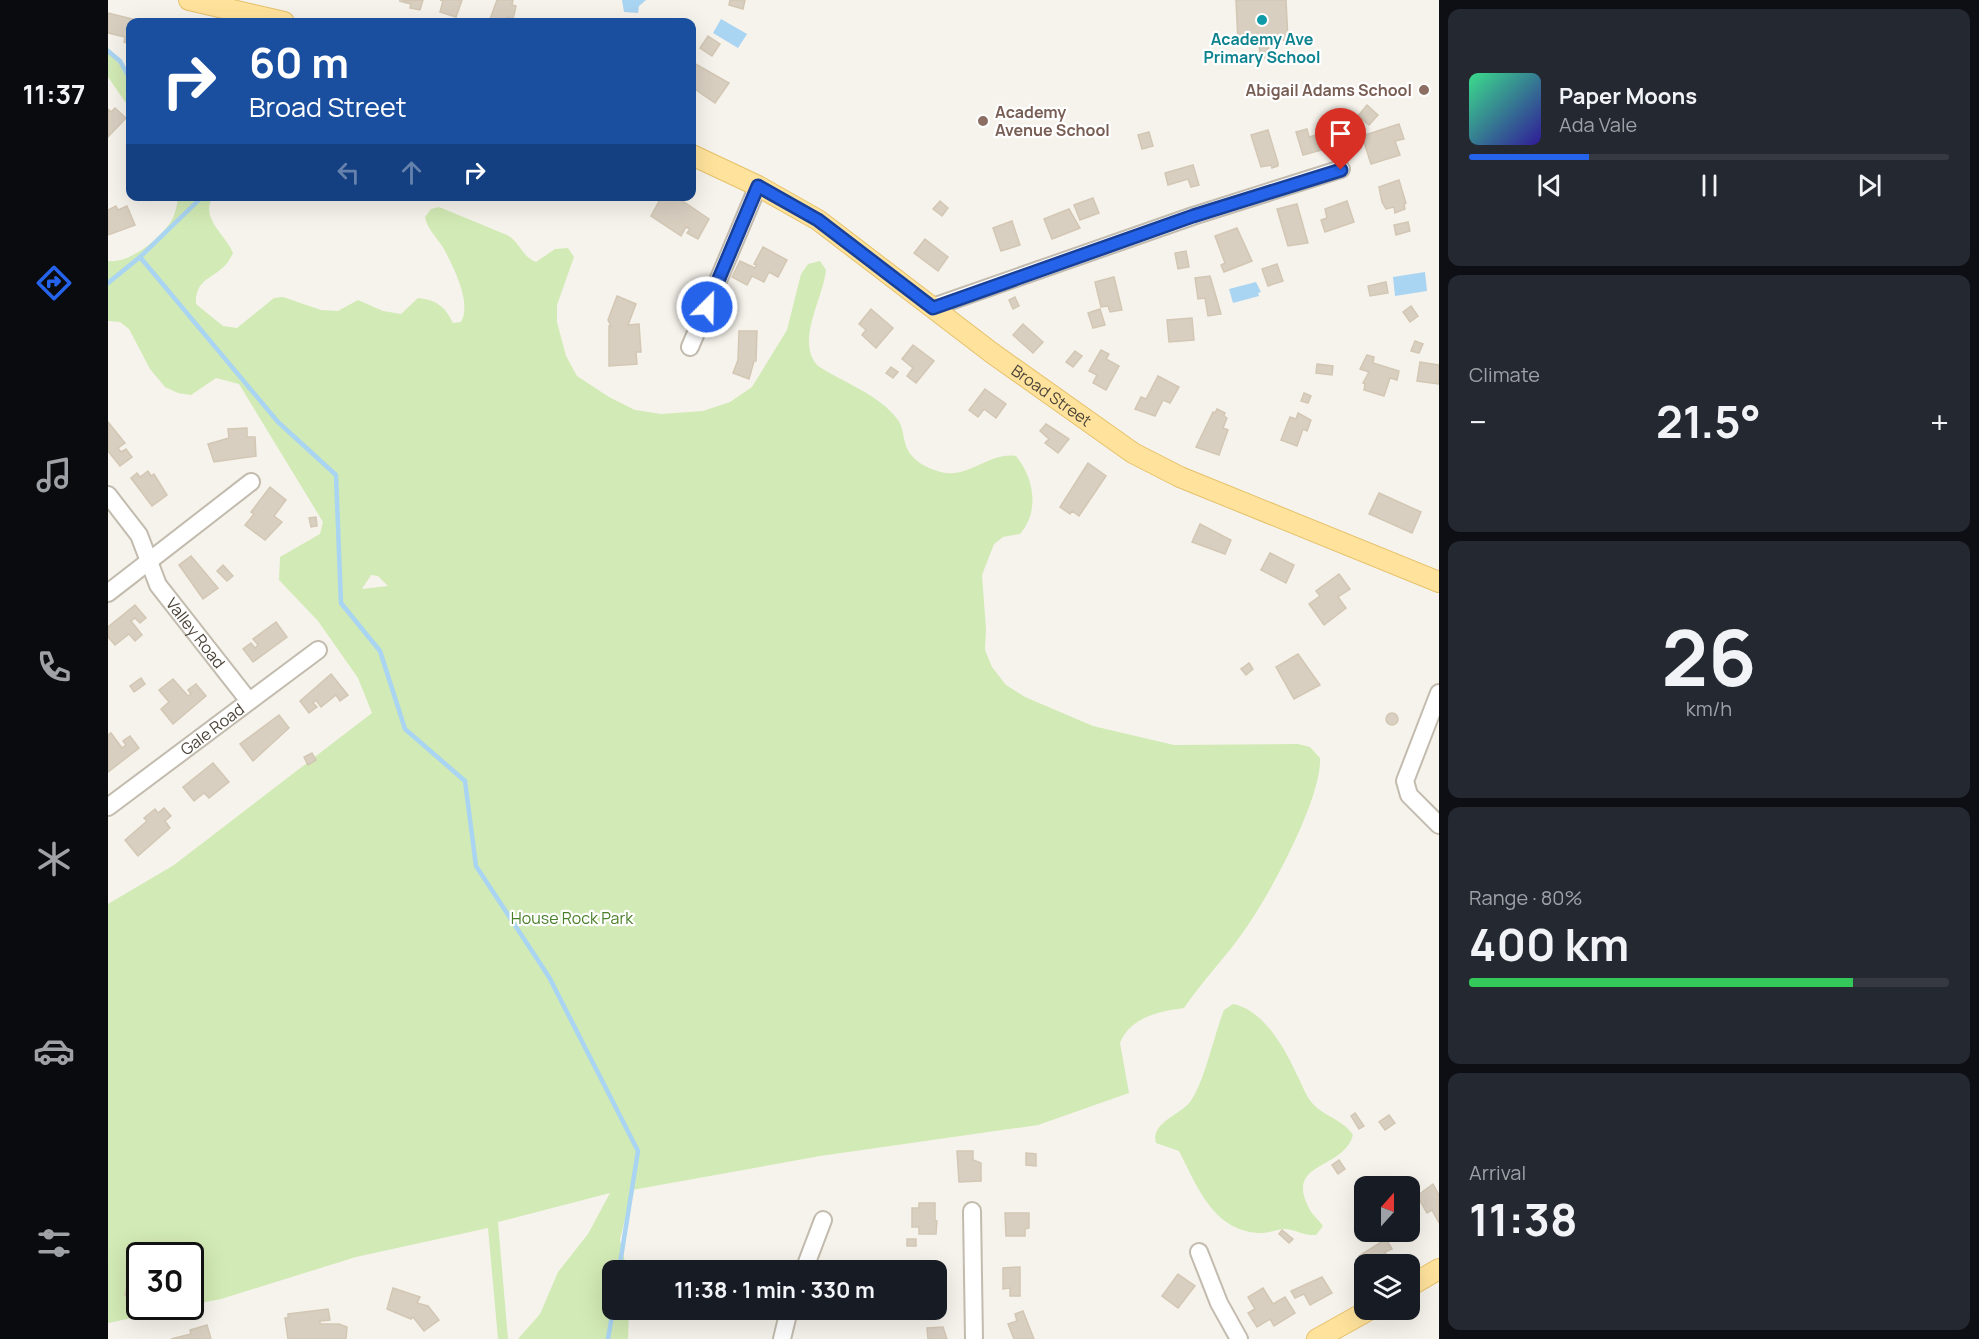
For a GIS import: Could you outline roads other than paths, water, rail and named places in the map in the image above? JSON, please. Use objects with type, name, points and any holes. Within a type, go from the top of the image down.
[{"type":"main road","points":[[189,0],[267,18]]},
{"type":"main road","name":"Broad Street","points":[[696,157],[758,186],[818,220],[1072,412],[1133,453],[1202,486],[1439,582]]},
{"type":"main road","points":[[1420,1280],[1439,1269]]},
{"type":"main road","points":[[1317,1339],[1354,1318]]},
{"type":"street","points":[[933,308],[1193,216],[1341,170]]},
{"type":"street","points":[[690,347],[758,186]]},
{"type":"street","points":[[108,593],[252,482]]},
{"type":"street","name":"Valley Road","points":[[108,495],[139,535],[158,585],[249,701]]},
{"type":"street","name":"Gale Road","points":[[108,807],[318,650]]},
{"type":"street","points":[[1439,693],[1405,781],[1409,795],[1439,825]]},
{"type":"street","points":[[972,1211],[974,1339]]},
{"type":"street","points":[[808,1260],[823,1220]]},
{"type":"street","points":[[1198,1252],[1219,1303],[1239,1339]]},
{"type":"street","points":[[782,1339],[787,1320]]},
{"type":"water","points":[[622,0],[646,0],[639,6],[638,13],[624,12]]},
{"type":"water","points":[[721,19],[747,34],[738,48],[713,33]]},
{"type":"water","points":[[1425,272],[1427,291],[1395,296],[1393,277]]},
{"type":"water","points":[[1256,282],[1261,292],[1258,293],[1259,296],[1233,303],[1229,289]]},
{"type":"waterway","points":[[108,51],[120,61],[126,72]]},
{"type":"waterway","points":[[108,283],[140,257],[198,201]]},
{"type":"waterway","points":[[140,257],[278,422],[336,475],[341,603],[380,651],[405,729],[465,781],[476,866],[549,977],[638,1151],[621,1260]]},
{"type":"waterway","points":[[608,1339],[611,1320]]},
{"type":"place","name":"Academy Ave Primary School","points":[[1262,20]]},
{"type":"place","name":"Abigail Adams School","points":[[1424,90]]},
{"type":"place","name":"Academy Avenue School","points":[[983,121]]},
{"type":"park label","name":"House Rock Park","points":[[572,918]]}]
